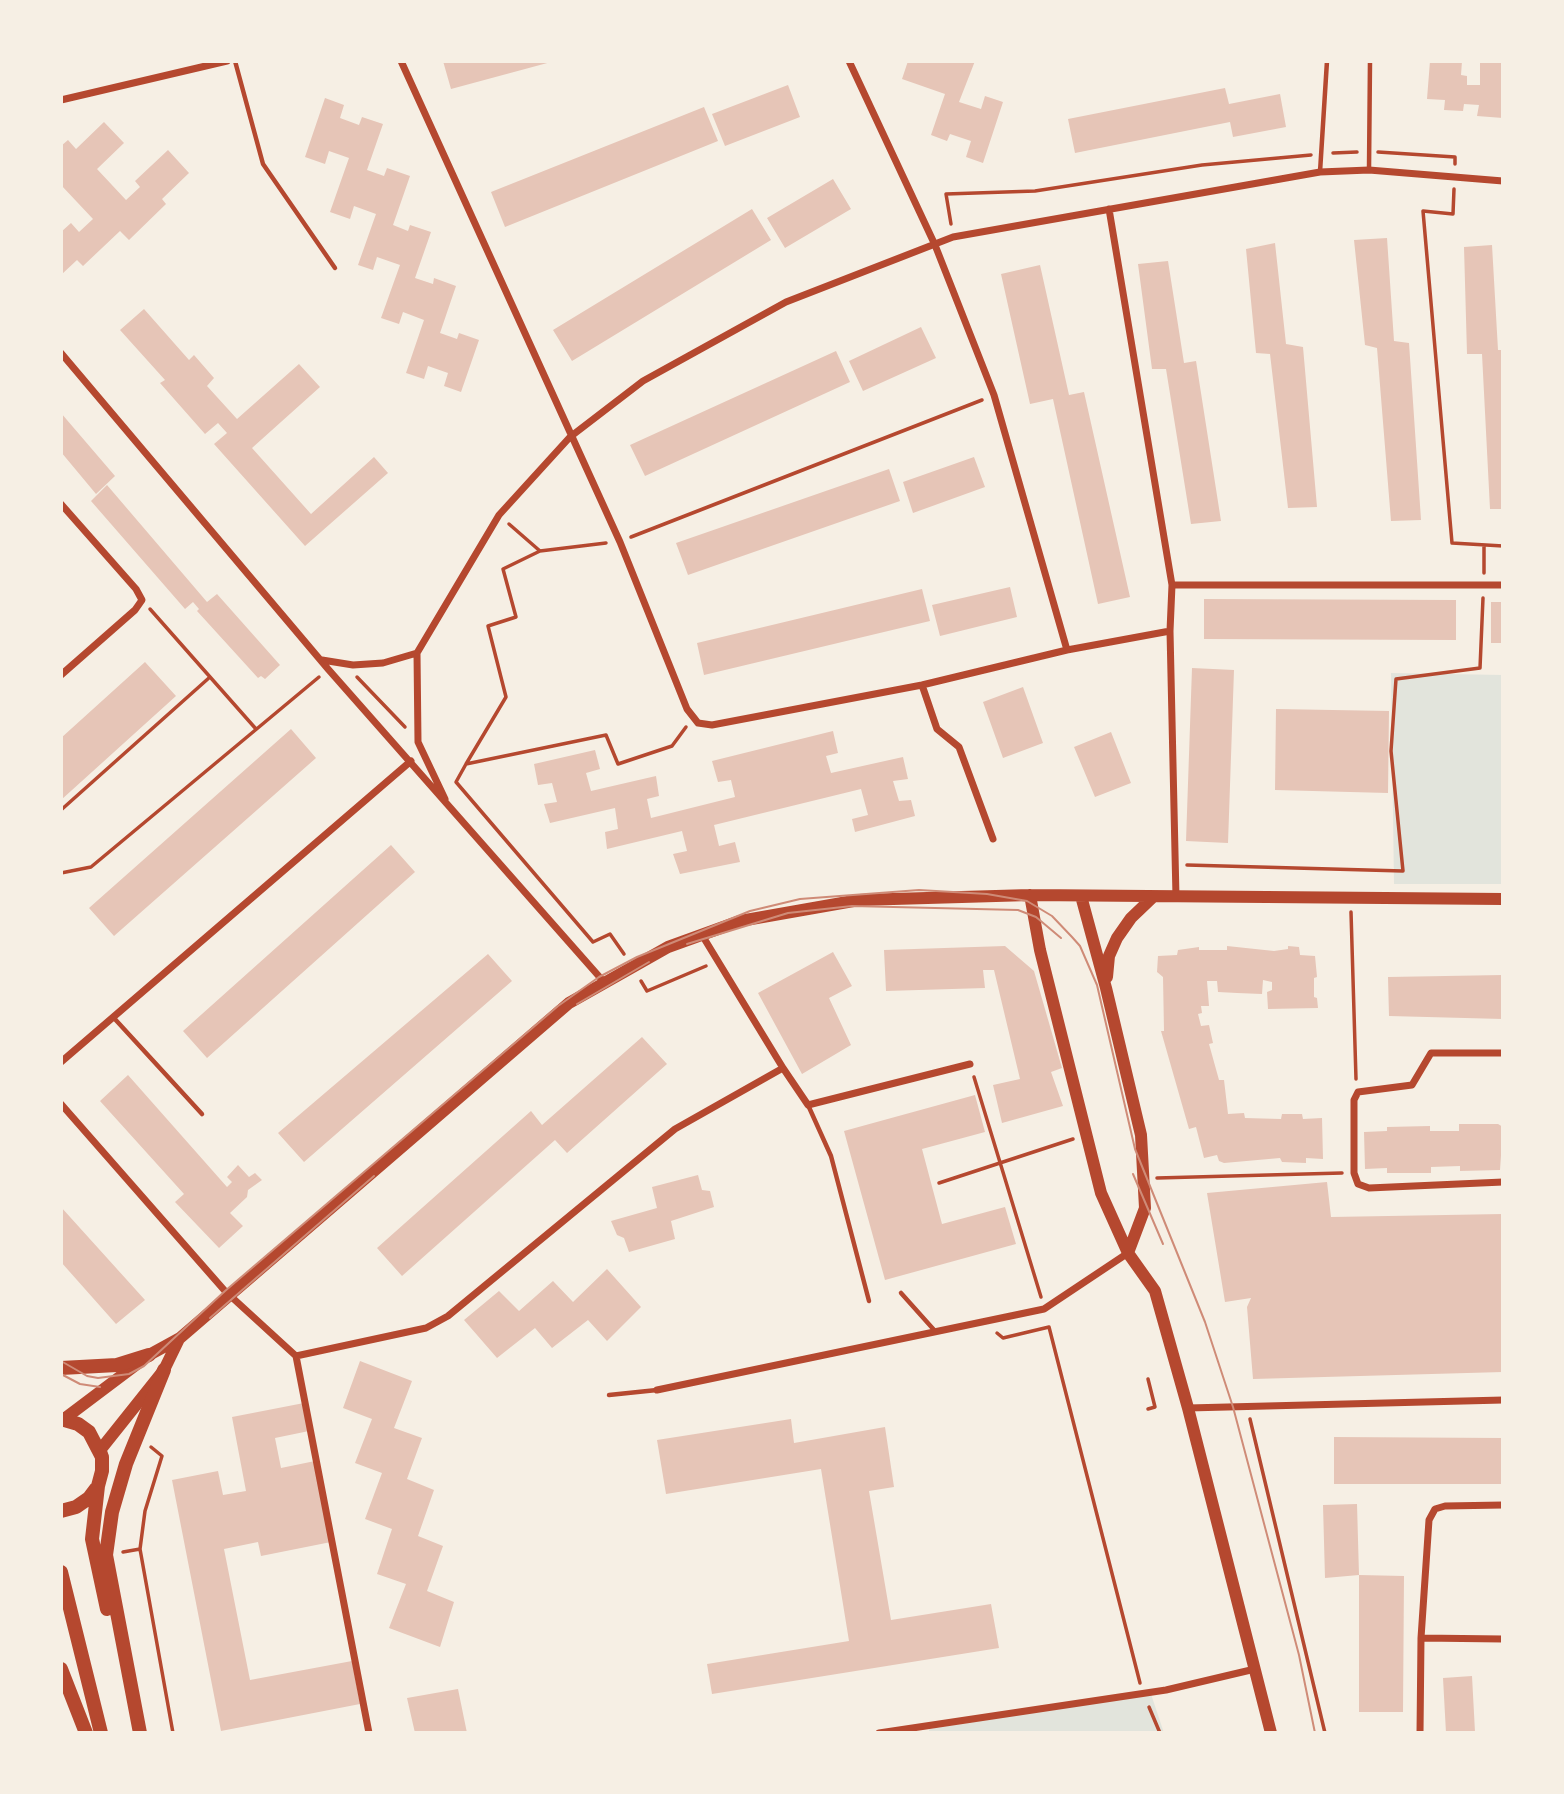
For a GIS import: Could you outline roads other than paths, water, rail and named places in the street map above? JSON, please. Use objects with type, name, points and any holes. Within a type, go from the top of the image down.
[{"type":"main road","points":[[102,1457],[89,1432],[63,1419],[149,1355],[180,1338],[569,1003],[668,947],[740,921],[831,903],[1030,895],[1503,899]]},
{"type":"main road","points":[[1030,895],[1085,1136],[1101,1193],[1128,1253],[1155,1291],[1188,1408],[1271,1733]]},
{"type":"main road","points":[[1080,896],[1106,988],[1141,1135],[1145,1208],[1128,1253]]},
{"type":"main road","points":[[1106,988],[1109,957],[1117,938],[1130,918],[1153,897]]},
{"type":"main road","points":[[139,1733],[106,1555],[112,1512],[135,1434],[180,1338]]},
{"type":"main road","points":[[61,1368],[117,1365],[149,1355]]},
{"type":"main road","points":[[139,1733],[95,1561],[92,1539],[101,1449],[164,1370]]},
{"type":"main road","points":[[61,1511],[76,1507],[89,1498],[98,1486]]},
{"type":"main road","points":[[61,1572],[101,1733]]},
{"type":"main road","points":[[61,1669],[86,1733]]},
{"type":"street","points":[[61,100],[227,61]]},
{"type":"street","points":[[401,61],[570,438],[620,542],[687,709],[698,723],[712,725],[922,685],[1067,650],[1170,631]]},
{"type":"street","points":[[849,61],[935,245],[994,395],[1067,650]]},
{"type":"street","points":[[445,799],[418,742],[417,653],[499,515],[570,438],[643,381],[786,302],[953,237],[1320,172],[1369,170],[1503,181]]},
{"type":"street","points":[[1109,209],[1172,585],[1170,631],[1176,897]]},
{"type":"street","points":[[61,353],[328,669],[604,982]]},
{"type":"street","points":[[61,504],[136,589],[142,600],[135,610],[61,675]]},
{"type":"street","points":[[1172,585],[1503,585]]},
{"type":"street","points":[[322,659],[335,664],[383,663],[417,653]]},
{"type":"street","points":[[922,685],[937,729],[959,747],[993,839]]},
{"type":"street","points":[[61,1062],[411,761]]},
{"type":"street","points":[[702,935],[808,1105],[970,1064]]},
{"type":"street","points":[[1503,1053],[1430,1053],[1412,1085],[1368,1090],[1357,1095],[1354,1100],[1354,1173],[1358,1184],[1369,1188],[1503,1182]]},
{"type":"street","points":[[296,1356],[426,1328],[449,1317],[675,1129],[783,1068]]},
{"type":"street","points":[[61,1104],[230,1295],[296,1356],[369,1733]]},
{"type":"street","points":[[657,1390],[1044,1309],[1128,1253]]},
{"type":"street","points":[[1188,1408],[1503,1400]]},
{"type":"street","points":[[1420,1733],[1421,1638],[1429,1520],[1435,1509],[1503,1504]]},
{"type":"street","points":[[1421,1638],[1503,1639]]},
{"type":"street","points":[[879,1733],[1143,1693],[1255,1669]]},
{"type":"lane","points":[[235,61],[263,164],[335,268]]},
{"type":"lane","points":[[1320,172],[1327,61]]},
{"type":"lane","points":[[1369,170],[1370,61]]},
{"type":"lane","points":[[112,1016],[202,1114]]},
{"type":"lane","points":[[808,1105],[831,1156],[869,1301]]},
{"type":"lane","points":[[901,1293],[937,1333]]},
{"type":"lane","points":[[609,1395],[657,1390]]},
{"type":"tram line","points":[[61,1361],[87,1376],[98,1378],[129,1374],[144,1366],[225,1291],[558,1006],[599,977],[637,957],[750,911],[800,899],[919,890],[987,894],[1027,901],[1052,916],[1080,946],[1097,985],[1135,1149],[1205,1322],[1233,1407],[1299,1655],[1315,1733]]},
{"type":"tram line","points":[[687,944],[788,913],[852,906],[1018,910],[1036,917],[1061,938]]},
{"type":"tram line","points":[[577,1004],[649,962]]},
{"type":"tram line","points":[[1133,1174],[1163,1244]]},
{"type":"tram line","points":[[210,1318],[374,1176]]},
{"type":"tram line","points":[[61,1374],[80,1384],[100,1387]]}]
